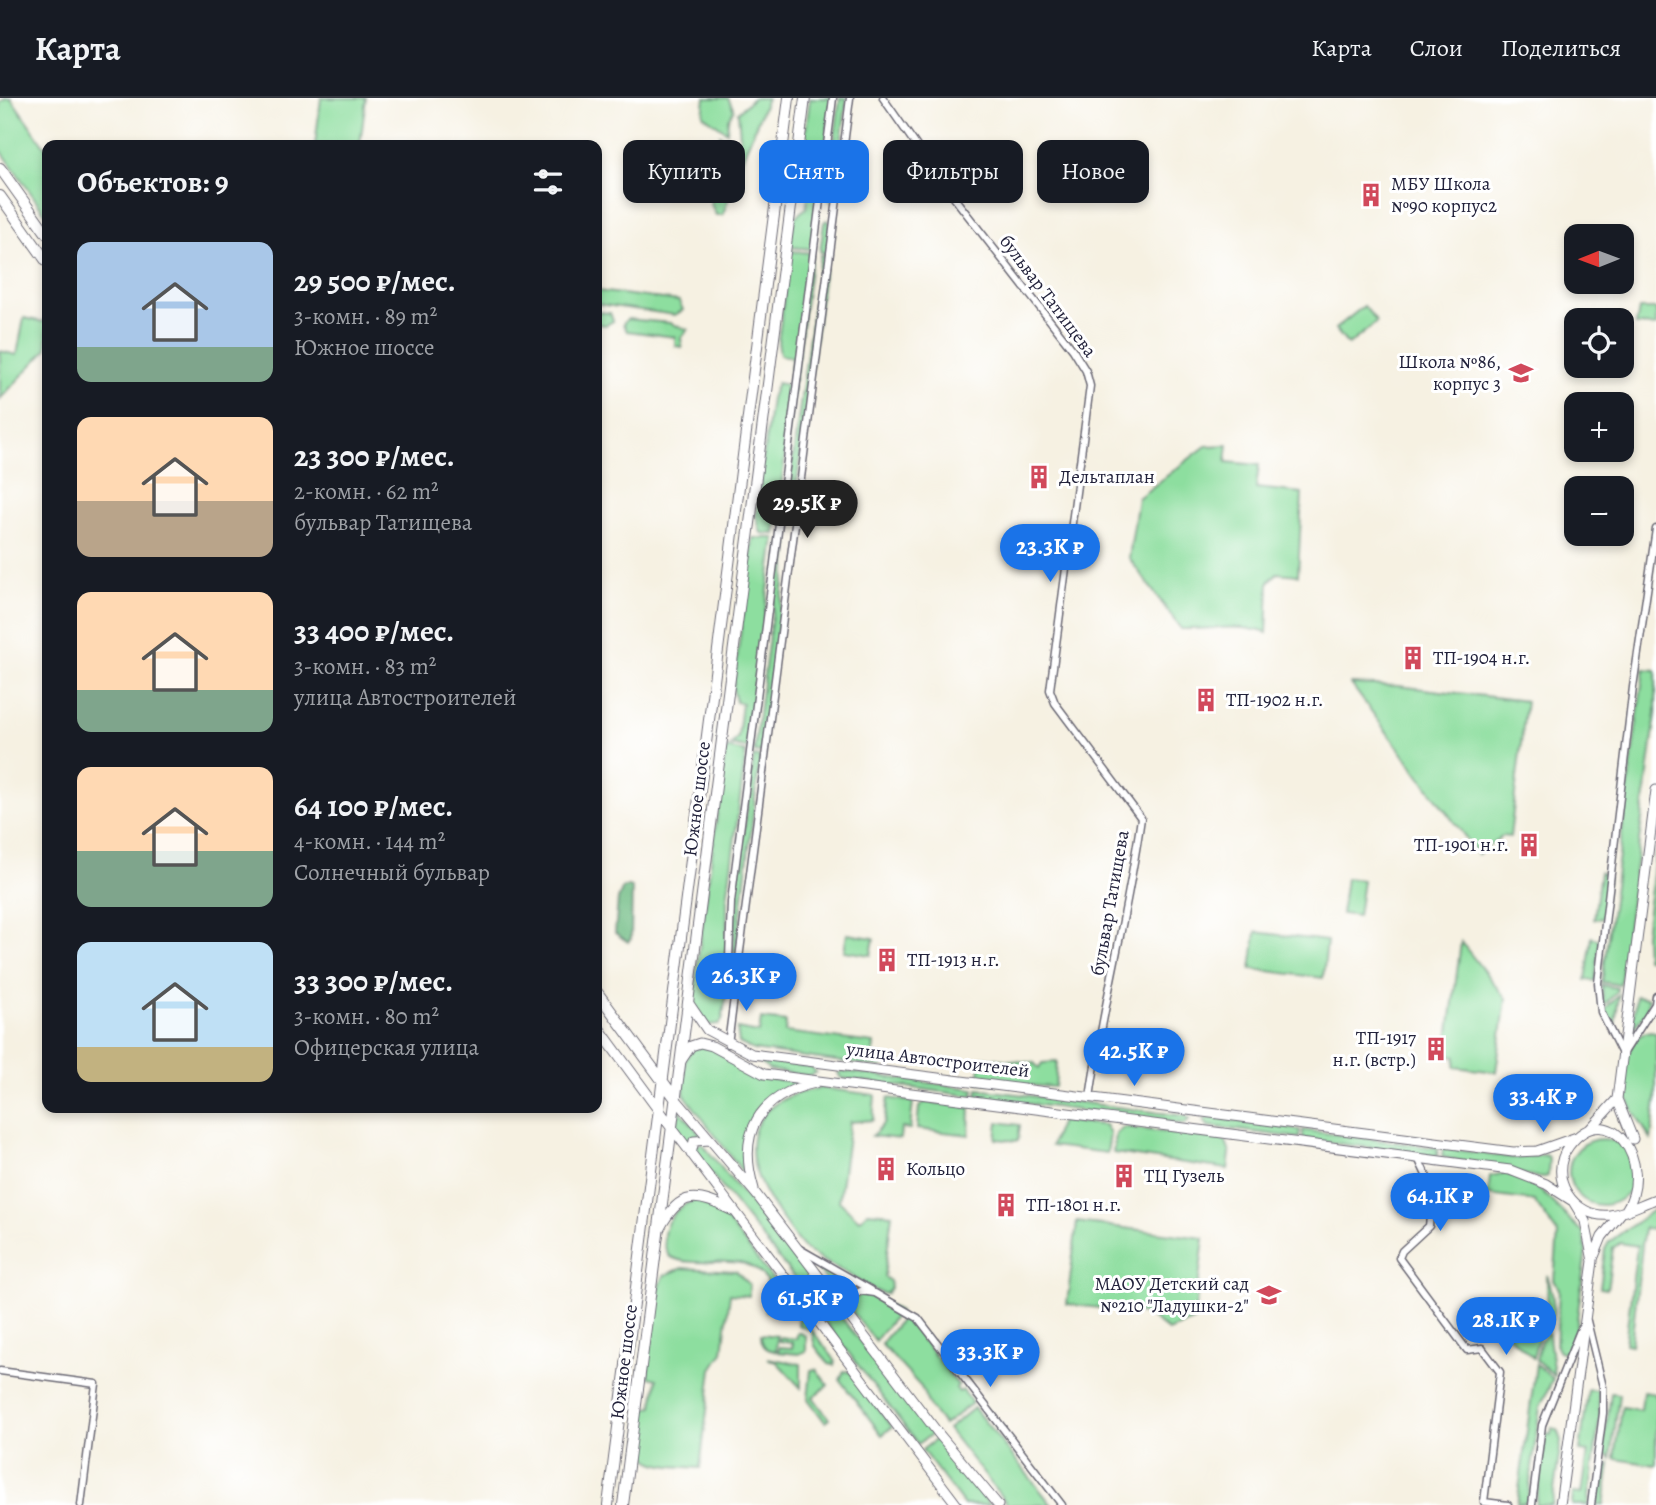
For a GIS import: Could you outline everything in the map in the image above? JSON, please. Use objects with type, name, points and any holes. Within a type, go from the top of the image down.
[{"type":"main road","name":"Южное шоссе","points":[[608,1505],[789,98]]},
{"type":"main road","name":"Южное шоссе","points":[[623,1505],[805,98]]},
{"type":"main road","points":[[0,168],[42,227]]},
{"type":"main road","points":[[0,196],[42,255]]},
{"type":"main road","points":[[1587,1132],[1608,1128],[1635,1141],[1617,1099],[1656,790]]},
{"type":"main road","points":[[602,999],[663,1082],[756,1194],[849,1317],[998,1505]]},
{"type":"main road","name":"улица Автостроителей","points":[[688,1002],[700,1024],[727,1048],[764,1074],[1510,1170],[1546,1184],[1596,1215],[1624,1211]]},
{"type":"main road","points":[[602,1033],[957,1505]]},
{"type":"main road","name":"улица Автостроителей","points":[[680,1063],[687,1051],[697,1044],[706,1044],[752,1054],[1513,1152],[1537,1151],[1587,1132]]},
{"type":"main road","points":[[828,1081],[835,1065]]},
{"type":"main road","name":"улица Автостроителей","points":[[756,1194],[747,1157],[750,1134],[759,1115],[788,1091],[828,1081]]},
{"type":"main road","points":[[1587,1132],[1617,1099]]},
{"type":"main road","points":[[1196,1129],[1199,1112]]},
{"type":"main road","points":[[1577,1137],[1562,1160],[1564,1188],[1584,1221],[1593,1261]]},
{"type":"main road","points":[[691,1154],[694,1141],[709,1140]]},
{"type":"main road","points":[[1560,1505],[1593,1261],[1602,1237],[1624,1211],[1636,1202],[1647,1179]]},
{"type":"main road","points":[[659,1230],[672,1208],[689,1198],[703,1198],[736,1213]]},
{"type":"main road","points":[[1624,1211],[1656,1199]]},
{"type":"main road","points":[[796,1292],[810,1295],[816,1291],[818,1282],[813,1268]]},
{"type":"street","points":[[738,979],[729,959],[731,901],[834,98]]},
{"type":"street","points":[[727,1048],[850,98]]},
{"type":"street","name":"бульвар Татищева","points":[[883,98],[941,181],[1073,350],[1086,371],[1090,386],[1050,690],[1055,703],[1141,818],[1131,890],[1095,1055],[1090,1098]]},
{"type":"street","points":[[1622,1056],[1601,1012],[1598,983],[1631,700],[1656,529]]},
{"type":"street","points":[[1622,1056],[1655,1004],[1656,996]]},
{"type":"street","points":[[1418,1158],[1433,1189],[1429,1227],[1402,1251],[1399,1258],[1467,1350],[1482,1348],[1500,1372],[1484,1502],[1508,1505]]},
{"type":"street","points":[[796,1246],[918,1318],[1062,1505]]},
{"type":"street","points":[[849,1317],[848,1301],[853,1294],[861,1291],[875,1293]]},
{"type":"street","points":[[1532,1505],[1542,1425],[1586,1317]]},
{"type":"street","points":[[1586,1317],[1603,1387],[1591,1505]]},
{"type":"street","points":[[0,1371],[96,1384],[81,1505]]},
{"type":"green space","points":[[11,98],[42,143],[42,209],[0,149],[0,103]]},
{"type":"green space","points":[[321,98],[366,98],[361,140],[316,140]]},
{"type":"green space","points":[[705,98],[728,98],[734,110],[728,119],[727,132],[703,115]]},
{"type":"green space","points":[[753,98],[767,98],[745,152],[745,140],[739,140],[738,112]]},
{"type":"green space","points":[[810,98],[832,98],[826,140],[804,140]]},
{"type":"green space","points":[[840,98],[847,98],[842,140],[834,140]]},
{"type":"green space","points":[[727,203],[723,215],[716,215],[711,204]]},
{"type":"green space","points":[[807,203],[818,203],[812,249],[790,247],[794,218],[806,208]]},
{"type":"green space","points":[[827,220],[830,223],[827,253],[820,252],[824,222]]},
{"type":"green space","points":[[790,251],[812,253],[795,381],[789,380],[792,357],[780,355],[778,342]]},
{"type":"green space","points":[[820,255],[826,256],[792,520],[788,522],[785,518]]},
{"type":"green space","points":[[602,292],[679,301],[683,310],[675,315],[602,305]]},
{"type":"green space","points":[[1364,306],[1377,322],[1348,345],[1335,329]]},
{"type":"green space","points":[[1639,309],[1656,309],[1656,326],[1636,325]]},
{"type":"green space","points":[[602,312],[610,313],[613,321],[602,325]]},
{"type":"green space","points":[[24,318],[42,322],[42,354],[0,399],[0,351],[17,355]]},
{"type":"green space","points":[[627,319],[670,323],[688,330],[681,338],[682,347],[675,346],[675,337],[627,331],[623,324]]},
{"type":"green space","points":[[777,383],[794,386],[775,534],[761,533],[756,516],[771,398]]},
{"type":"green space","points":[[1228,445],[1226,462],[1259,465],[1256,488],[1302,493],[1298,575],[1277,573],[1269,582],[1267,633],[1235,628],[1181,629],[1129,558],[1138,498],[1206,446]]},
{"type":"green space","points":[[753,538],[775,538],[747,748],[731,745],[738,737],[742,703],[736,702],[733,689]]},
{"type":"green space","points":[[786,541],[789,546],[761,753],[754,752],[781,544]]},
{"type":"green space","points":[[1644,669],[1656,670],[1656,713],[1620,985],[1602,982]]},
{"type":"green space","points":[[1351,684],[1398,686],[1526,701],[1510,837],[1502,836],[1478,854]]},
{"type":"green space","points":[[726,748],[746,752],[727,899],[727,991],[722,1020],[719,1024],[708,1025],[693,1007],[693,997]]},
{"type":"green space","points":[[754,756],[760,757],[736,954],[733,949],[736,895]]},
{"type":"green space","points":[[1656,851],[1656,954],[1652,954],[1651,960],[1646,959],[1645,934]]},
{"type":"green space","points":[[1600,872],[1608,877],[1603,918],[1594,919]]},
{"type":"green space","points":[[1346,878],[1363,880],[1358,916],[1341,914]]},
{"type":"green space","points":[[623,887],[632,887],[631,939],[628,942],[615,933],[618,899]]},
{"type":"green space","points":[[1256,932],[1327,941],[1323,978],[1251,969]]},
{"type":"green space","points":[[847,934],[874,938],[871,955],[844,951]]},
{"type":"green space","points":[[1592,937],[1600,940],[1595,981],[1586,980]]},
{"type":"green space","points":[[1461,942],[1506,999],[1496,1072],[1455,1067],[1456,1056],[1446,1055]]},
{"type":"green space","points":[[1602,985],[1617,988],[1616,993],[1603,1006]]},
{"type":"green space","points":[[1619,995],[1614,1031],[1604,1010]]},
{"type":"green space","points":[[1636,996],[1649,998],[1647,1012],[1632,1029]]},
{"type":"green space","points":[[761,1019],[786,1022],[785,1032],[874,1043],[873,1055],[886,1057],[886,1064],[880,1067],[753,1050],[739,1043],[737,1029],[759,1033]]},
{"type":"green space","points":[[1650,1031],[1656,1032],[1656,1100],[1651,1139],[1630,1104],[1625,1080],[1630,1050],[1641,1035]]},
{"type":"green space","points":[[704,1046],[713,1048],[757,1077],[803,1083],[771,1097],[752,1119],[745,1148],[750,1182],[684,1094],[685,1061],[692,1049]]},
{"type":"green space","points":[[981,1057],[1034,1063],[1039,1068],[1042,1063],[1057,1062],[1055,1087],[978,1082]]},
{"type":"green space","points":[[757,1060],[811,1067],[816,1072],[810,1076],[769,1070]]},
{"type":"green space","points":[[842,1071],[974,1089],[973,1096],[841,1078],[838,1073]]},
{"type":"green space","points":[[822,1088],[875,1095],[873,1120],[850,1122],[839,1201],[859,1220],[868,1212],[892,1214],[884,1277],[890,1281],[891,1288],[886,1294],[866,1286],[802,1247],[766,1194],[756,1172],[752,1152],[754,1134],[761,1118],[775,1105],[795,1094]]},
{"type":"green space","points":[[978,1089],[1185,1116],[1189,1119],[1185,1124],[977,1097]]},
{"type":"green space","points":[[888,1098],[913,1102],[910,1129],[901,1128],[900,1139],[872,1136],[884,1123]]},
{"type":"green space","points":[[925,1102],[970,1107],[969,1135],[917,1129],[919,1107]]},
{"type":"green space","points":[[679,1109],[702,1136],[693,1137],[688,1145],[676,1131]]},
{"type":"green space","points":[[1209,1117],[1300,1130],[1299,1138],[1208,1126],[1204,1120]]},
{"type":"green space","points":[[1061,1121],[1105,1125],[1110,1134],[1107,1153],[1051,1146]]},
{"type":"green space","points":[[998,1122],[1020,1125],[1018,1141],[996,1139]]},
{"type":"green space","points":[[1124,1127],[1225,1140],[1230,1153],[1228,1169],[1113,1153],[1116,1134]]},
{"type":"green space","points":[[1303,1130],[1438,1148],[1437,1156],[1303,1139]]},
{"type":"green space","points":[[1595,1139],[1609,1139],[1621,1144],[1630,1153],[1635,1172],[1633,1185],[1626,1196],[1609,1205],[1595,1205],[1583,1200],[1574,1191],[1569,1179],[1569,1165],[1574,1153],[1583,1144]]},
{"type":"green space","points":[[703,1144],[810,1275],[814,1281],[812,1290],[803,1289],[694,1152],[695,1145]]},
{"type":"green space","points":[[1443,1148],[1514,1158],[1545,1155],[1549,1158],[1548,1176],[1541,1178],[1442,1157]]},
{"type":"green space","points":[[1505,1173],[1535,1185],[1583,1233],[1586,1250],[1576,1328],[1566,1352],[1559,1352],[1556,1347],[1559,1289],[1554,1280],[1558,1234],[1534,1201],[1488,1195],[1490,1176]]},
{"type":"green space","points":[[695,1200],[720,1211],[835,1360],[834,1365],[829,1364],[815,1346],[811,1330],[798,1325],[799,1316],[765,1311],[767,1281],[757,1271],[734,1262],[681,1261],[669,1256],[664,1238],[668,1222],[679,1209]]},
{"type":"green space","points":[[1656,1208],[1656,1229],[1644,1228],[1631,1345],[1625,1344],[1637,1246],[1620,1243],[1613,1248],[1607,1289],[1600,1288],[1605,1249],[1609,1242]]},
{"type":"green space","points":[[1077,1222],[1204,1238],[1194,1320],[1168,1331],[1147,1314],[1067,1304]]},
{"type":"green space","points":[[812,1261],[859,1287],[849,1292],[844,1303]]},
{"type":"green space","points":[[682,1268],[736,1271],[749,1284],[749,1296],[730,1294],[723,1352],[712,1369],[700,1468],[659,1464],[645,1455],[642,1446],[642,1414],[644,1409],[653,1407],[657,1379],[649,1377],[649,1368],[652,1324],[658,1294],[665,1275]]},
{"type":"green space","points":[[1547,1275],[1553,1308],[1548,1326]]},
{"type":"green space","points":[[820,1290],[932,1434],[918,1444],[807,1298]]},
{"type":"green space","points":[[862,1294],[870,1294],[899,1311],[875,1341],[853,1313],[853,1300]]},
{"type":"green space","points":[[902,1318],[958,1385],[956,1388],[959,1392],[963,1390],[972,1403],[944,1425],[930,1408],[921,1387],[881,1344]]},
{"type":"green space","points":[[798,1332],[806,1336],[806,1351],[799,1354],[778,1352],[779,1347],[792,1348],[793,1343],[779,1341],[780,1337],[796,1339]]},
{"type":"green space","points":[[1534,1332],[1539,1335],[1533,1358],[1507,1334]]},
{"type":"green space","points":[[1548,1332],[1554,1375],[1536,1360],[1541,1340]]},
{"type":"green space","points":[[761,1334],[777,1336],[776,1351],[764,1346]]},
{"type":"green space","points":[[767,1358],[801,1364],[801,1388],[777,1362]]},
{"type":"green space","points":[[1536,1364],[1553,1379],[1540,1407],[1528,1498],[1525,1503],[1517,1504]]},
{"type":"green space","points":[[816,1369],[828,1385],[813,1397],[829,1419],[825,1422],[808,1399],[811,1370]]},
{"type":"green space","points":[[844,1371],[850,1372],[892,1427],[882,1435],[840,1380]]},
{"type":"green space","points":[[1588,1390],[1598,1391],[1600,1415],[1588,1505],[1572,1505],[1573,1493],[1582,1494],[1588,1452],[1580,1451]]},
{"type":"green space","points":[[1643,1392],[1656,1394],[1656,1465],[1615,1459],[1622,1407],[1641,1410]]},
{"type":"green space","points":[[1611,1393],[1619,1394],[1611,1458],[1603,1452]]},
{"type":"green space","points":[[974,1408],[1052,1505],[1008,1505],[948,1429]]},
{"type":"green space","points":[[1552,1428],[1558,1431],[1561,1441],[1552,1505],[1536,1505],[1546,1434],[1551,1435]]},
{"type":"green space","points":[[936,1439],[990,1505],[964,1505],[922,1450]]},
{"type":"green space","points":[[1610,1464],[1604,1505],[1597,1505],[1602,1469]]},
{"type":"place","name":"МБУ Школа №90 корпус2","points":[[1371,195]]},
{"type":"place","name":"Школа №86, корпус 3","points":[[1521,373]]},
{"type":"place","name":"Дельтаплан","points":[[1039,477]]},
{"type":"place","name":"ТП-1904 н.г.","points":[[1413,658]]},
{"type":"place","name":"ТП-1902 н.г.","points":[[1206,700]]},
{"type":"place","name":"ТП-1901 н.г.","points":[[1529,845]]},
{"type":"place","name":"ТП-1913 н.г.","points":[[887,960]]},
{"type":"place","name":"ТП-1917 н.г. (встр.)","points":[[1436,1049]]},
{"type":"place","name":"Кольцо","points":[[886,1169]]},
{"type":"place","name":"ТЦ Гузель","points":[[1124,1176]]},
{"type":"place","name":"ТП-1801 н.г.","points":[[1006,1205]]},
{"type":"place","name":"МАОУ Детский сад №210 \"Ладушки-2\"","points":[[1269,1295]]}]
